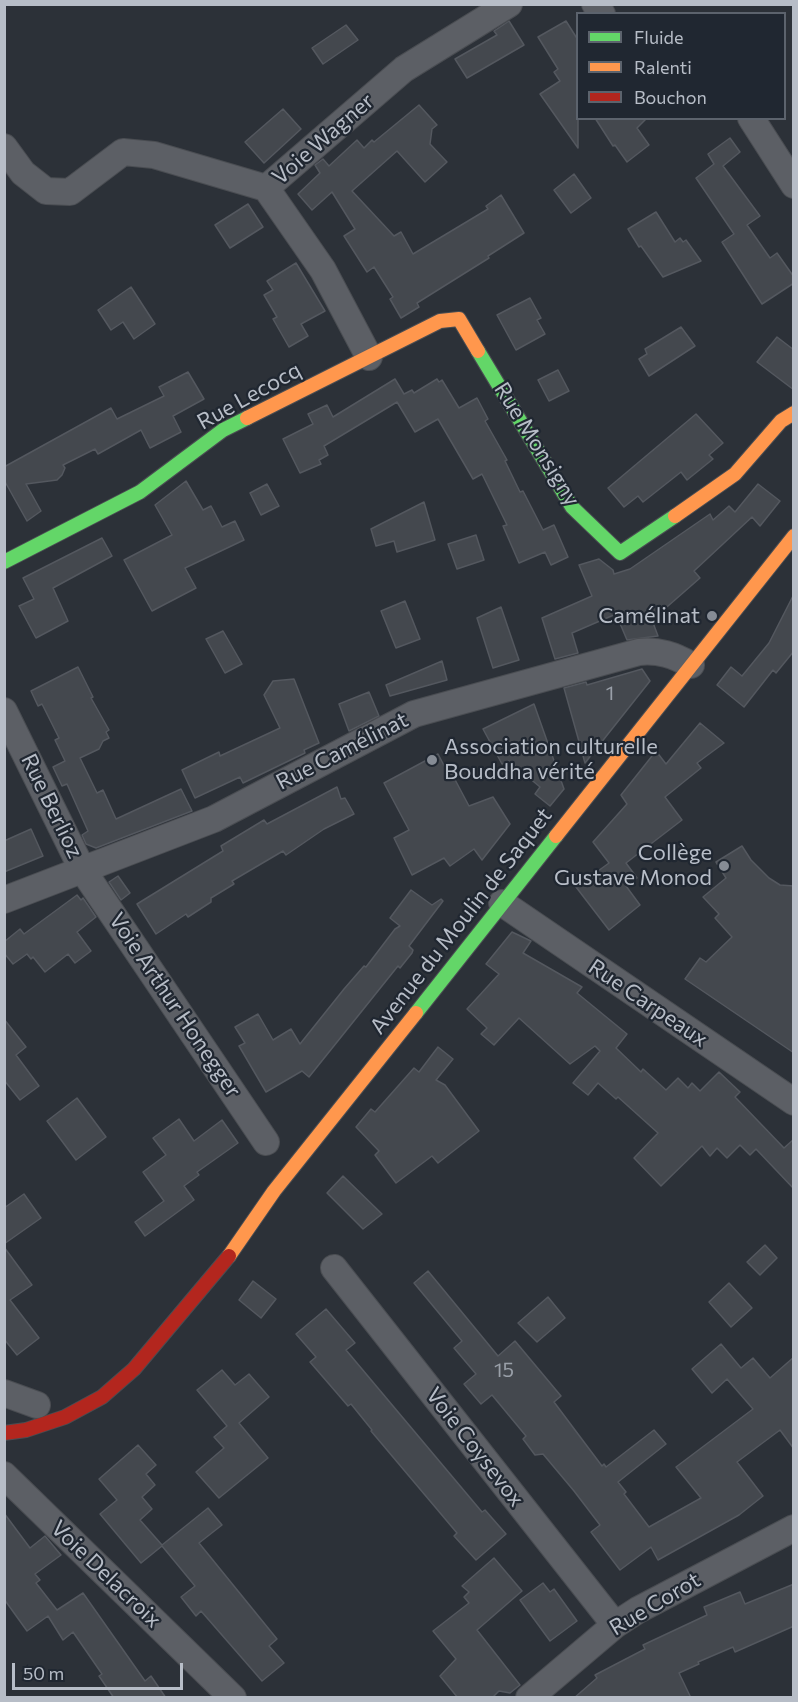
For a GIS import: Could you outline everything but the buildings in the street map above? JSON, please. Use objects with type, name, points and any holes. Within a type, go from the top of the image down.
[{"type":"main road","name":"Rue Lecocq","points":[[4,562],[140,492],[223,430],[440,321],[459,319]]},
{"type":"main road","name":"Rue Monsigny","points":[[459,319],[474,340],[572,507],[620,553],[735,474],[781,421],[794,413]]},
{"type":"main road","name":"Avenue du Moulin de Saquet","points":[[4,1433],[26,1430],[65,1417],[102,1397],[134,1369],[233,1251],[274,1191],[794,536]]},
{"type":"main road","name":"Avenue du Moulin de Saquet","points":[[230,1229],[274,1191]]},
{"type":"street","name":"Voie Wagner","points":[[4,147],[23,173],[46,190],[70,192],[123,152],[154,155],[266,188],[404,69],[509,4]]},
{"type":"street","points":[[752,120],[794,185]]},
{"type":"street","points":[[266,188],[323,270],[369,357]]},
{"type":"street","name":"Rue Camélinat","points":[[4,900],[214,819],[414,714],[639,652],[652,651],[674,655],[692,665]]},
{"type":"street","name":"Rue Berlioz","points":[[4,711],[82,869]]},
{"type":"street","name":"Voie Arthur Honegger","points":[[82,869],[266,1142]]},
{"type":"street","name":"Rue Carpeaux","points":[[502,903],[794,1102]]},
{"type":"street","name":"Voie Coysevox","points":[[334,1268],[615,1625]]},
{"type":"street","name":"Voie Delacroix","points":[[4,1475],[233,1698]]},
{"type":"street","name":"Rue Corot","points":[[529,1698],[615,1625],[638,1610],[794,1528]]},
{"type":"traffic: fast","points":[[478,351],[572,507],[620,553],[675,516]]},
{"type":"traffic: fast","points":[[4,562],[140,492],[223,430],[247,418]]},
{"type":"traffic: fast","points":[[416,1013],[556,836]]},
{"type":"traffic: slow","points":[[247,418],[440,321],[459,319],[478,351]]},
{"type":"traffic: slow","points":[[675,516],[735,474],[781,421],[794,413]]},
{"type":"traffic: slow","points":[[556,836],[794,536]]},
{"type":"traffic: slow","points":[[229,1256],[274,1191],[416,1013]]},
{"type":"traffic: jam","points":[[4,1433],[26,1430],[65,1417],[102,1397],[134,1369],[229,1256]]},
{"type":"place","name":"Camélinat","points":[[712,616]]},
{"type":"place","name":"Association culturelle Bouddha vérité","points":[[432,760]]},
{"type":"place","name":"Collège Gustave Monod","points":[[724,866]]}]
